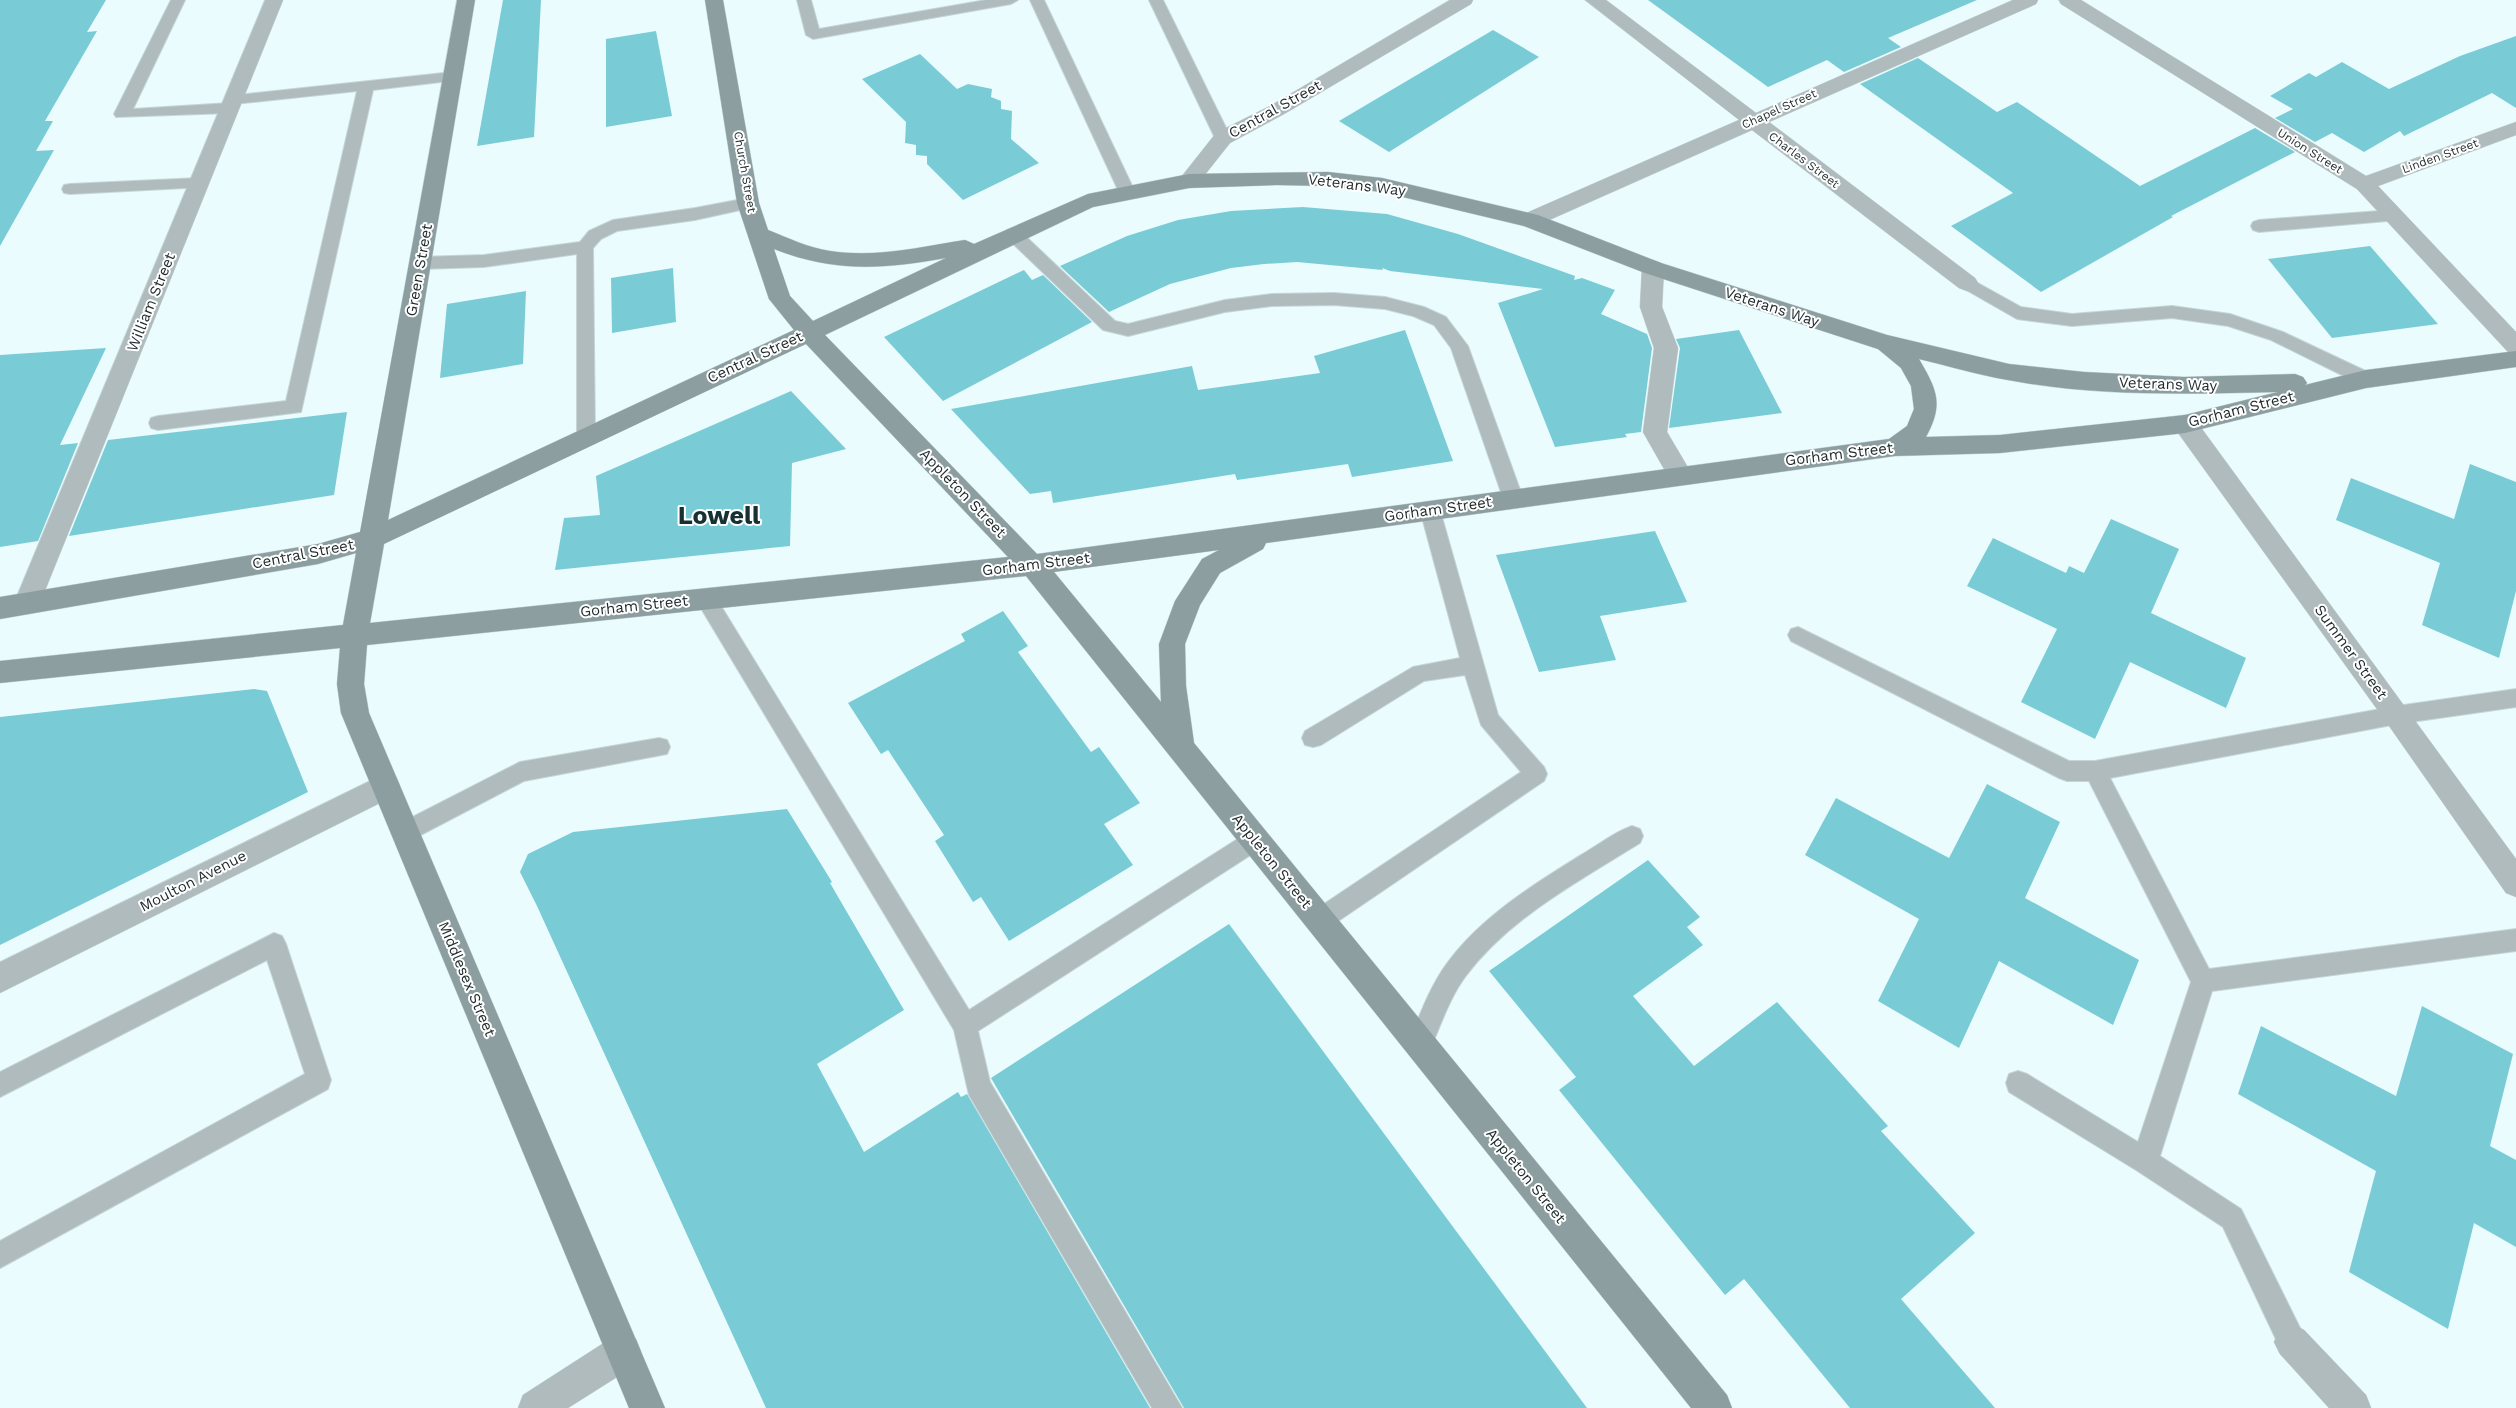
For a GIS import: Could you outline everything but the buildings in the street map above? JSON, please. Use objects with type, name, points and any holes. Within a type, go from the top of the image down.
[{"type":"main road","name":"Green Street","points":[[371,539],[466,0]]},
{"type":"main road","name":"Church Street","points":[[714,0],[748,203],[780,299],[808,332]]},
{"type":"main road","name":"Veterans Way","points":[[1189,181],[1277,178],[1328,179],[1382,185],[1530,220],[1653,268],[1884,343],[2009,372],[2084,381],[2203,386],[2259,386],[2366,379]]},
{"type":"main road","name":"Central Street","points":[[0,608],[318,554],[371,539],[1007,237],[1088,201],[1189,181]]},
{"type":"main road","points":[[759,235],[815,256],[859,260],[929,254],[1007,237]]},
{"type":"main road","name":"Appleton Street","points":[[808,332],[1032,565],[1714,1408]]},
{"type":"main road","points":[[1884,343],[1908,362],[1923,386],[1926,410],[1917,431],[1895,447]]},
{"type":"main road","name":"Gorham Street","points":[[355,635],[1032,565],[1895,447],[2000,444],[2185,424],[2366,379],[2516,359]]},
{"type":"main road","points":[[1182,749],[1172,686],[1172,644],[1188,601],[1211,566],[1239,548],[1278,532]]},
{"type":"main road","name":"Middlesex Street","points":[[371,539],[350,671],[350,694],[355,713],[647,1408]]},
{"type":"main road","points":[[0,672],[355,635]]},
{"type":"street","name":"William Street","points":[[27,603],[274,0]]},
{"type":"street","name":"Central Street","points":[[1189,181],[1223,138],[1277,110],[1464,0]]},
{"type":"street","name":"Charles Street","points":[[1594,0],[1967,283]]},
{"type":"street","name":"Chapel Street","points":[[1530,220],[2029,0]]},
{"type":"street","name":"Union Street","points":[[2068,0],[2364,184],[2516,346]]},
{"type":"street","name":"Linden Street","points":[[2364,184],[2516,128]]},
{"type":"street","points":[[1653,268],[1651,308],[1666,348],[1655,432],[1681,476]]},
{"type":"street","name":"Summer Street","points":[[2185,424],[2516,882]]},
{"type":"street","name":"Moulton Avenue","points":[[0,978],[386,786]]},
{"type":"street","points":[[2292,1342],[2353,1408]]},
{"type":"street","points":[[536,1408],[623,1352]]},
{"type":"lane","points":[[178,0],[122,114],[232,104],[366,85],[453,76]]},
{"type":"lane","points":[[804,0],[813,35],[1011,0]]},
{"type":"lane","points":[[1037,0],[1127,192]]},
{"type":"lane","points":[[1156,0],[1223,138]]},
{"type":"lane","points":[[158,423],[294,407],[366,85]]},
{"type":"lane","points":[[70,189],[199,183]]},
{"type":"lane","points":[[586,438],[585,247],[595,235],[613,226],[695,214],[748,203]]},
{"type":"lane","points":[[2259,226],[2393,216]]},
{"type":"lane","points":[[1007,237],[1109,326],[1128,330],[1225,306],[1272,300],[1334,299],[1384,303],[1425,314],[1440,321],[1459,346],[1513,498]]},
{"type":"lane","points":[[420,263],[468,262],[585,247]]},
{"type":"lane","points":[[1967,283],[2017,314],[2072,320],[2172,312],[2230,320],[2277,336],[2366,379]]},
{"type":"lane","points":[[1320,920],[1536,774],[1489,719],[1472,665],[1430,510]]},
{"type":"lane","points":[[706,599],[965,1026],[978,1086],[1168,1408]]},
{"type":"lane","points":[[1798,636],[2067,771],[2095,771],[2397,715],[2516,698]]},
{"type":"lane","points":[[1314,738],[1420,673],[1472,665]]},
{"type":"lane","points":[[405,832],[520,772],[659,746]]},
{"type":"lane","points":[[2095,771],[2203,981],[2144,1161]]},
{"type":"lane","points":[[1420,1044],[1456,970],[1482,940],[1557,883],[1632,836]]},
{"type":"lane","points":[[965,1026],[1255,840]]},
{"type":"lane","points":[[2203,981],[2516,940]]},
{"type":"lane","points":[[0,1086],[274,944],[319,1080],[0,1255]]},
{"type":"lane","points":[[2018,1083],[2232,1218],[2292,1342]]},
{"type":"district","name":"Lowell","points":[[719,515]]}]
